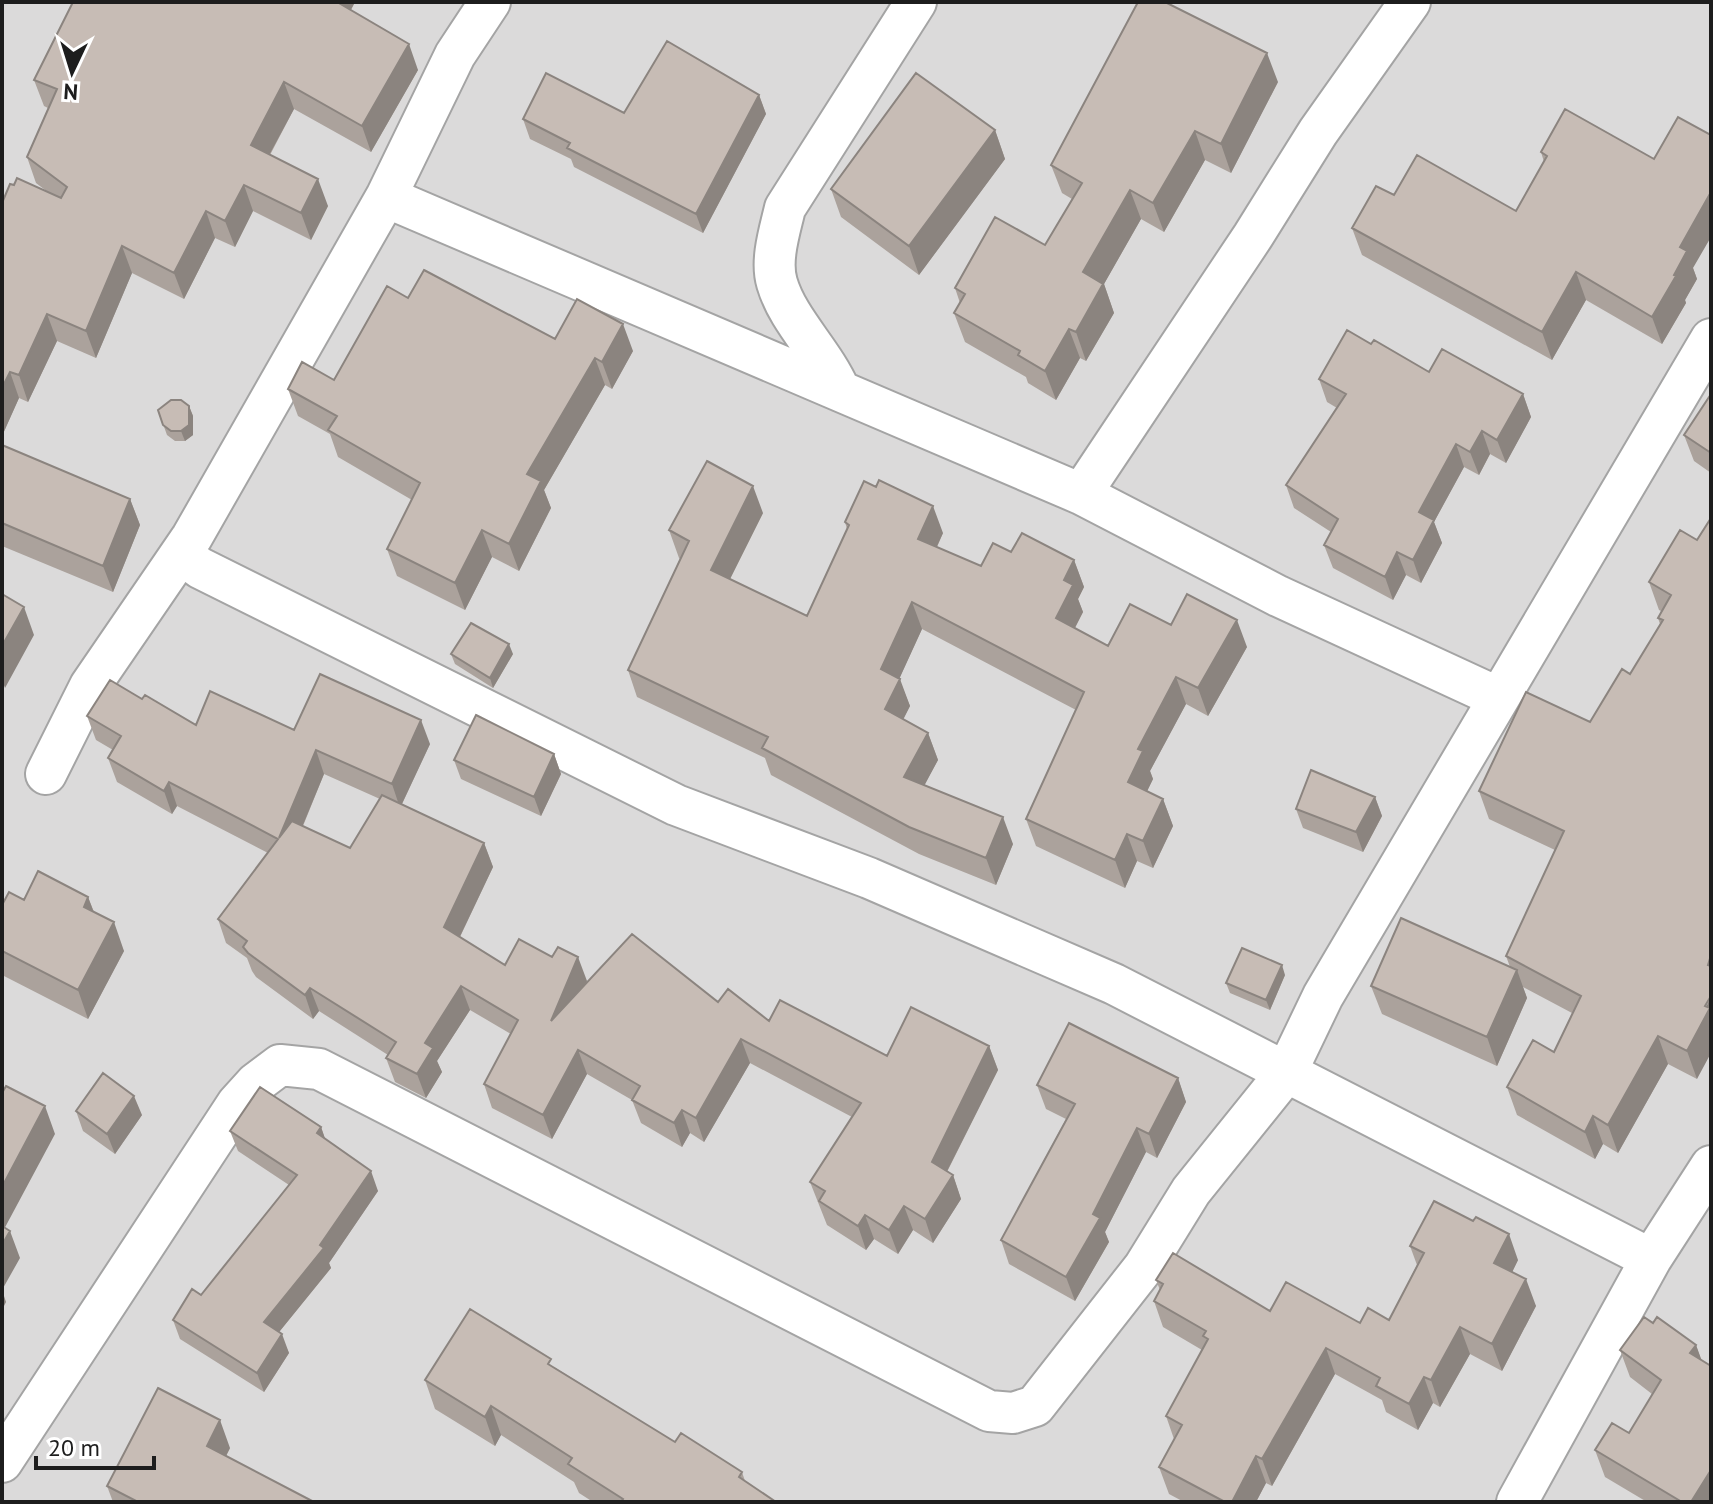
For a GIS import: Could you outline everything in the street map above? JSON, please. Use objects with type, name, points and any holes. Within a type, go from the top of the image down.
[{"type":"street","points":[[46,774],[90,686],[181,554],[386,197],[455,55],[490,2]]},
{"type":"street","points":[[840,391],[827,361],[793,318],[776,280],[777,244],[785,208],[916,2]]},
{"type":"street","points":[[1081,494],[1253,236],[1318,132],[1410,2]]},
{"type":"street","points":[[386,197],[1081,494],[1278,596],[1497,697]]},
{"type":"street","points":[[2,1462],[228,1117],[268,1074],[319,1069],[989,1411],[1013,1413],[1035,1406],[1144,1267],[1191,1191],[1286,1073],[1323,996],[1711,339]]},
{"type":"street","points":[[181,554],[200,568],[676,805],[869,878],[1114,984],[1651,1259]]},
{"type":"street","points":[[1517,1502],[1651,1259],[1711,1166]]},
{"type":"shaded area","points":[[2,2],[1711,2],[1711,1502],[2,1502]]},
{"type":"building","points":[[73,2],[337,2],[409,44],[362,126],[284,82],[251,145],[318,179],[301,213],[244,185],[225,221],[206,211],[174,273],[122,246],[86,331],[47,314],[19,375],[10,372],[2,388],[2,203],[10,184],[14,185],[17,178],[61,198],[67,187],[27,157],[57,89],[34,80]]},
{"type":"building","points":[[1138,2],[1165,2],[1267,53],[1221,144],[1195,131],[1153,203],[1130,190],[1083,272],[1103,284],[1076,332],[1069,329],[1045,371],[1018,355],[1020,351],[954,313],[965,294],[955,288],[995,217],[1045,245],[1082,183],[1051,165]]},
{"type":"building","points":[[667,41],[759,95],[696,214],[567,148],[570,143],[523,119],[546,73],[624,113]]},
{"type":"building","points":[[916,73],[995,130],[909,246],[831,189]]},
{"type":"building","points":[[1565,109],[1654,159],[1678,117],[1711,135],[1711,192],[1680,247],[1687,251],[1652,317],[1576,272],[1542,332],[1352,228],[1376,186],[1394,195],[1417,155],[1516,211],[1547,156],[1541,152]]},
{"type":"building","points":[[424,270],[555,339],[577,299],[623,324],[602,362],[595,358],[527,474],[541,481],[509,544],[482,530],[455,583],[387,549],[420,483],[328,430],[337,416],[288,389],[302,362],[334,380],[387,286],[408,298]]},
{"type":"building","points":[[1347,330],[1371,344],[1374,340],[1429,372],[1442,349],[1523,394],[1497,440],[1482,431],[1470,452],[1456,444],[1419,512],[1434,520],[1413,560],[1397,552],[1385,577],[1324,545],[1338,519],[1286,485],[1346,394],[1319,379]]},
{"type":"building","points":[[1711,394],[1711,453],[1684,435]]},
{"type":"building","points":[[171,400],[181,400],[189,406],[189,425],[181,431],[171,431],[163,425],[158,410]]},
{"type":"building","points":[[2,445],[130,499],[103,566],[2,523]]},
{"type":"building","points":[[707,461],[753,486],[711,570],[807,616],[849,525],[845,522],[864,481],[876,487],[879,480],[933,506],[918,539],[981,566],[993,543],[1011,552],[1022,533],[1074,560],[1064,580],[1073,585],[1056,618],[1108,646],[1130,604],[1171,625],[1187,594],[1237,620],[1198,688],[1176,677],[1138,749],[1143,751],[1128,782],[1163,799],[1143,841],[1127,834],[1115,860],[1026,819],[1084,692],[912,602],[881,669],[900,679],[885,709],[928,733],[904,777],[1003,817],[986,858],[909,827],[762,748],[768,737],[628,670],[689,541],[669,530]]},
{"type":"building","points":[[1711,518],[1711,955],[1708,965],[1711,966],[1711,996],[1705,1006],[1710,1008],[1687,1051],[1658,1036],[1608,1125],[1593,1116],[1585,1132],[1507,1087],[1533,1040],[1554,1052],[1581,996],[1506,956],[1564,831],[1479,791],[1526,692],[1590,722],[1622,669],[1630,674],[1663,620],[1658,618],[1671,595],[1649,582],[1680,530],[1697,540]]},
{"type":"building","points":[[2,594],[24,607],[2,646]]},
{"type":"building","points":[[471,623],[509,644],[490,678],[451,654]]},
{"type":"building","points":[[320,674],[421,720],[392,784],[316,750],[279,838],[292,821],[350,848],[382,795],[484,843],[444,927],[505,965],[519,939],[552,957],[558,947],[578,957],[551,1021],[632,934],[718,1002],[728,989],[769,1021],[780,1000],[887,1056],[911,1007],[989,1046],[932,1162],[953,1175],[925,1219],[904,1206],[889,1230],[865,1215],[858,1226],[819,1201],[825,1191],[810,1182],[861,1103],[741,1039],[696,1118],[682,1110],[674,1123],[632,1100],[640,1086],[578,1050],[543,1115],[484,1084],[518,1020],[461,986],[425,1043],[433,1048],[417,1074],[386,1058],[396,1042],[310,988],[305,995],[248,953],[243,947],[247,941],[218,919],[278,839],[169,782],[164,791],[108,758],[121,736],[87,716],[110,680],[142,699],[145,695],[196,725],[210,691],[294,730]]},
{"type":"building","points":[[476,715],[554,754],[534,797],[454,760]]},
{"type":"building","points":[[1311,770],[1375,797],[1356,832],[1296,809]]},
{"type":"building","points":[[38,871],[88,897],[84,907],[114,922],[78,990],[2,951],[2,905],[9,892],[24,900]]},
{"type":"building","points":[[1401,918],[1517,970],[1487,1037],[1371,986]]},
{"type":"building","points":[[1242,948],[1282,965],[1266,1000],[1226,983]]},
{"type":"building","points":[[1069,1023],[1178,1078],[1149,1134],[1137,1128],[1093,1214],[1100,1218],[1066,1277],[1001,1240],[1075,1104],[1037,1085]]},
{"type":"building","points":[[103,1073],[134,1096],[107,1134],[76,1111]]},
{"type":"building","points":[[6,1086],[45,1106],[2,1187],[2,1093]]},
{"type":"building","points":[[260,1087],[321,1127],[317,1133],[371,1171],[320,1245],[324,1248],[264,1322],[282,1334],[257,1373],[173,1320],[192,1289],[201,1295],[297,1175],[230,1131]]},
{"type":"building","points":[[1434,1201],[1473,1221],[1476,1217],[1509,1234],[1494,1263],[1526,1279],[1492,1344],[1460,1327],[1431,1380],[1424,1377],[1409,1404],[1376,1386],[1380,1378],[1326,1348],[1262,1459],[1256,1456],[1232,1502],[1225,1502],[1159,1467],[1182,1425],[1166,1416],[1208,1339],[1203,1336],[1206,1331],[1154,1301],[1163,1284],[1156,1280],[1173,1253],[1270,1311],[1286,1282],[1360,1323],[1368,1308],[1389,1320],[1424,1253],[1410,1246]]},
{"type":"building","points":[[2,1226],[10,1231],[2,1245]]},
{"type":"building","points":[[470,1309],[551,1359],[548,1364],[675,1442],[681,1433],[742,1472],[739,1477],[776,1502],[621,1502],[623,1499],[568,1464],[572,1458],[491,1406],[485,1417],[425,1380]]},
{"type":"building","points":[[1644,1317],[1653,1323],[1657,1317],[1696,1345],[1690,1353],[1711,1366],[1711,1470],[1691,1502],[1682,1502],[1595,1450],[1612,1423],[1629,1433],[1661,1380],[1620,1350]]},
{"type":"building","points":[[158,1388],[220,1420],[207,1446],[314,1502],[138,1502],[107,1486]]}]
